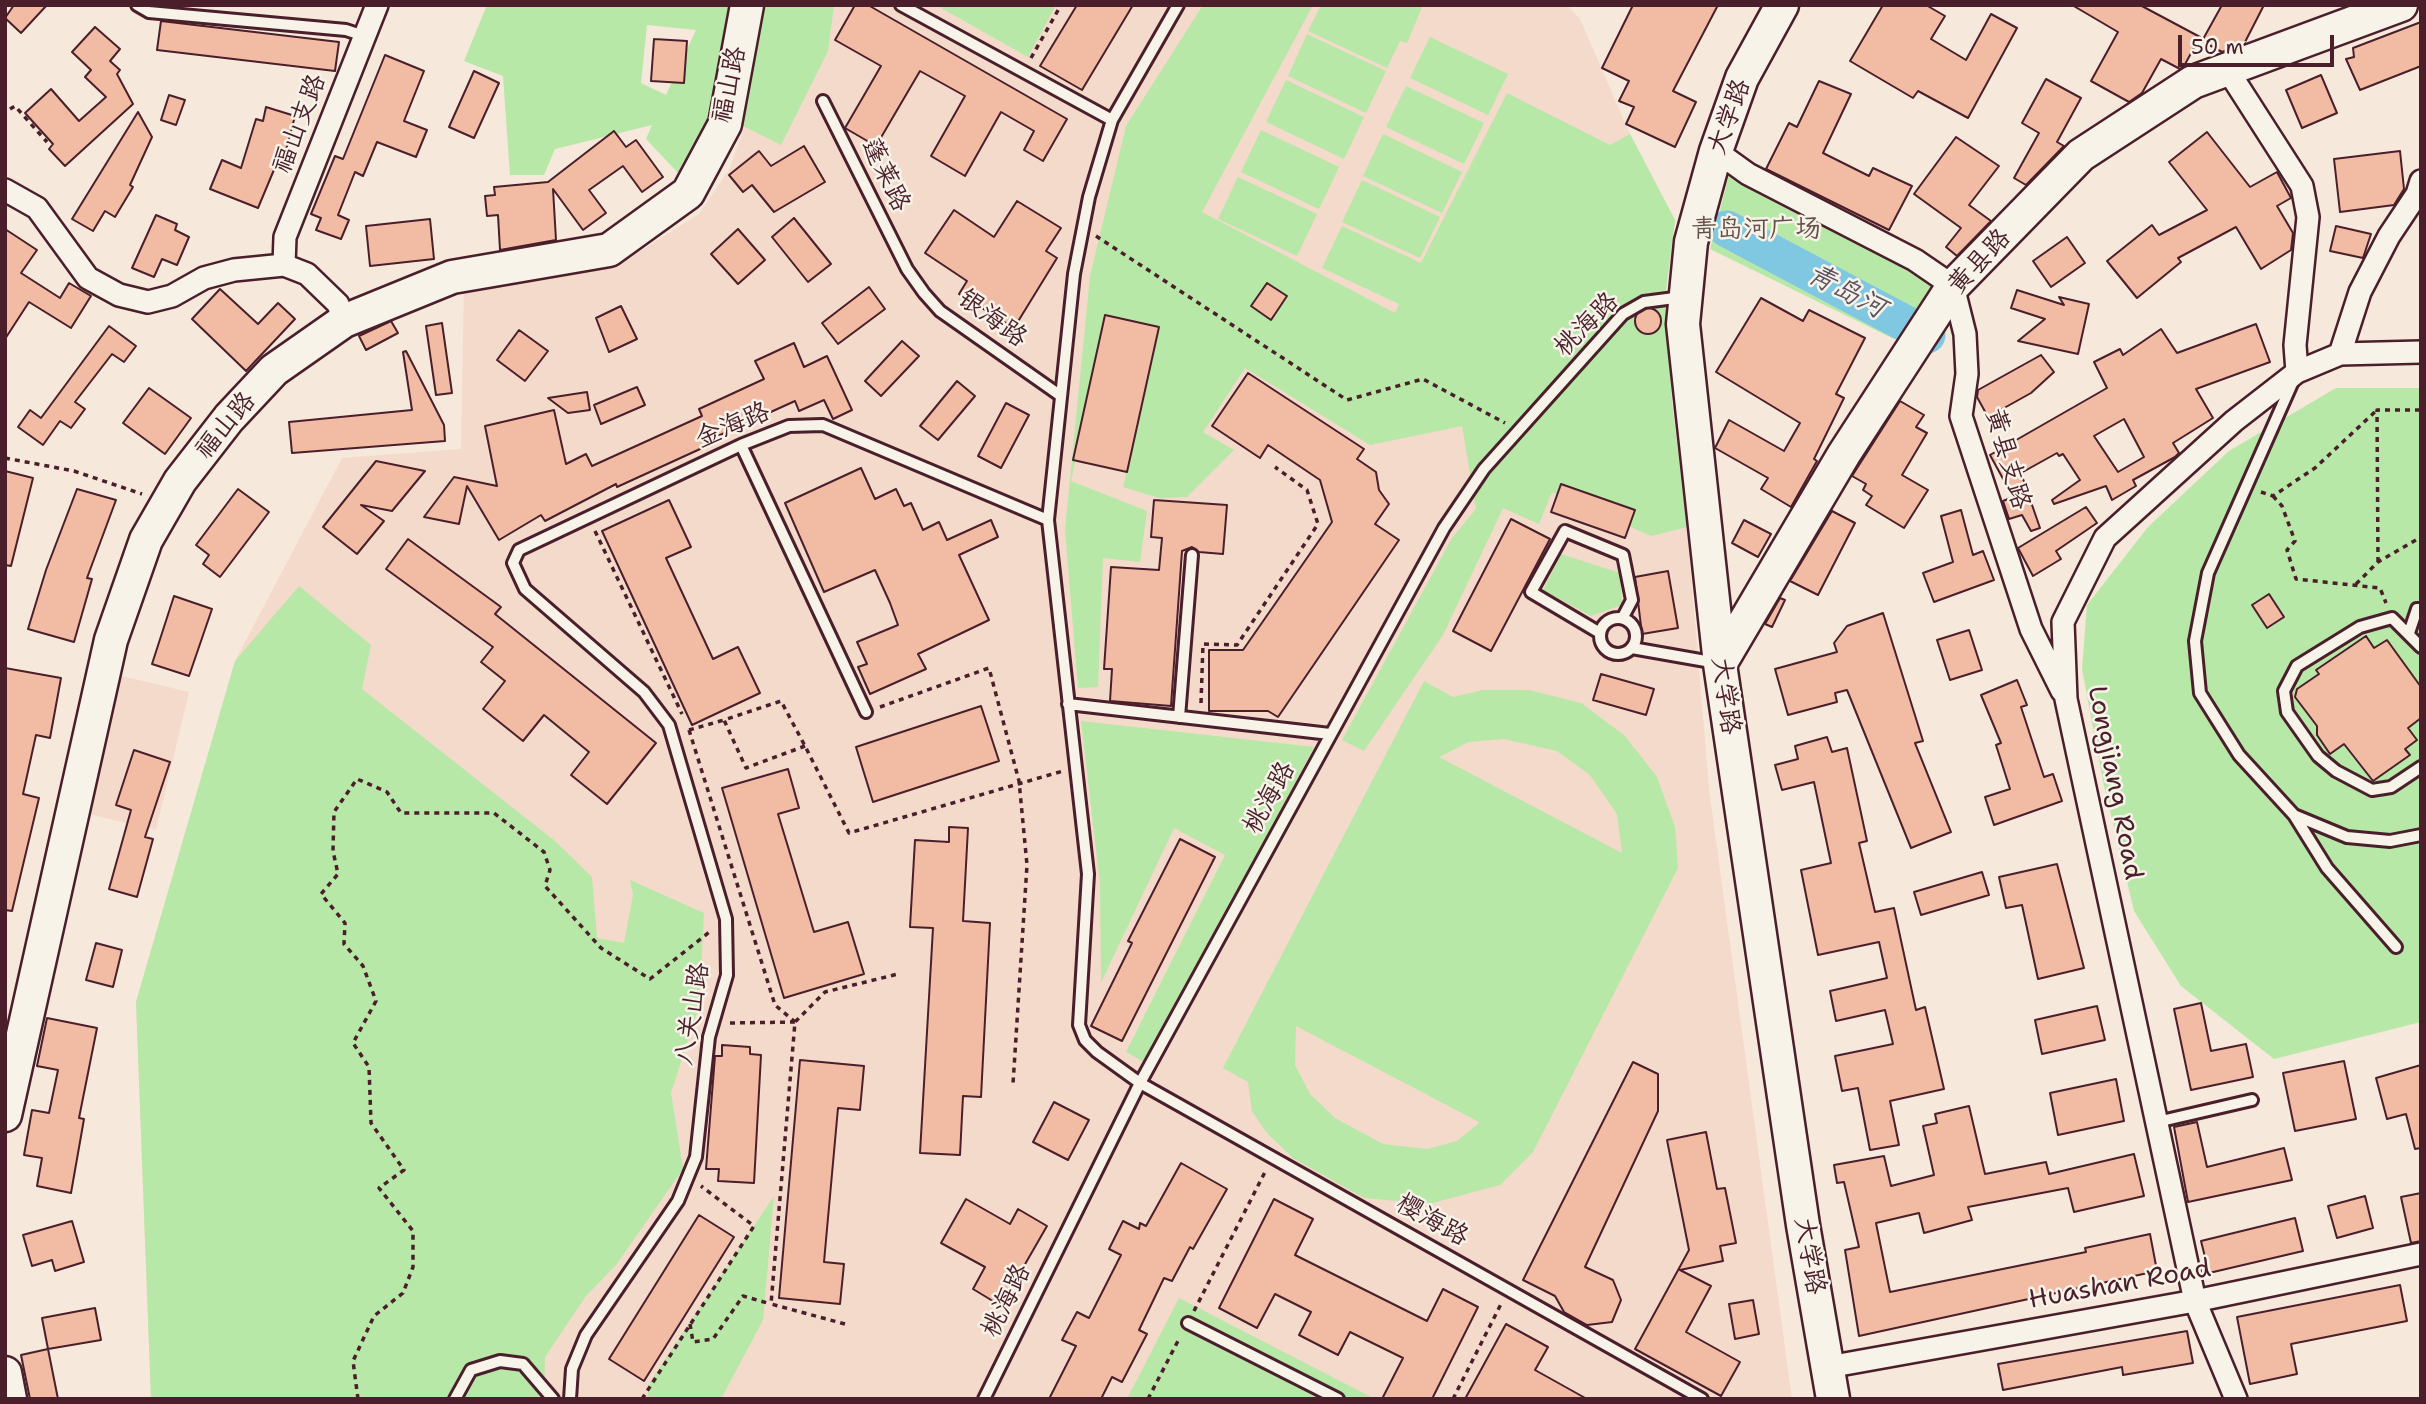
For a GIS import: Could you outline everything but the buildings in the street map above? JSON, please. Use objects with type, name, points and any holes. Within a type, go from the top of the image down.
[{"type":"street","name":"福山支路","points":[[284,265],[285,237],[377,5]]},
{"type":"street","name":"福山路","points":[[5,1115],[110,640],[146,540],[180,481],[229,418],[274,370],[344,321],[452,277],[609,250],[688,194],[726,124],[747,5]]},
{"type":"street","name":"大学路","points":[[1782,5],[1742,78],[1716,151],[1691,242],[1683,324],[1720,664],[1803,1225],[1833,1399]]},
{"type":"street","name":"黄县路","points":[[1720,664],[1844,454],[1952,287],[2081,155],[2193,82],[2386,8]]},
{"type":"street","points":[[2227,69],[2302,186],[2308,217],[2295,345],[2297,372]]},
{"type":"street","points":[[1716,151],[1748,174],[1915,260],[1952,287]]},
{"type":"street","points":[[2421,181],[2417,194],[2389,236],[2360,292],[2340,354],[2421,352]]},
{"type":"street","points":[[5,190],[37,208],[88,278],[119,295],[149,302],[172,296],[204,278],[234,270],[284,265],[307,274],[338,304],[344,321]]},
{"type":"street","name":"黄县支路","points":[[1952,287],[1965,334],[1968,374],[1961,416],[2031,629],[2066,699]]},
{"type":"street","name":"Longjiang Road","points":[[2236,1399],[2195,1301],[2066,699],[2063,622],[2105,538],[2234,421],[2297,372],[2340,354]]},
{"type":"street","name":"Huashan Road","points":[[1828,1367],[2195,1301],[2421,1254]]},
{"type":"street","points":[[5,1373],[10,1399]]},
{"type":"lane","points":[[137,5],[149,12],[346,30],[364,36]]},
{"type":"lane","points":[[901,5],[1112,120]]},
{"type":"lane","points":[[1140,1083],[1097,1052],[1085,1040],[1079,1025],[1088,874],[1048,520],[1074,274],[1083,228],[1112,120],[1178,5]]},
{"type":"lane","name":"蓬莱路","points":[[823,101],[907,269]]},
{"type":"lane","name":"银海路","points":[[907,269],[940,311],[1061,396]]},
{"type":"lane","name":"桃海路","points":[[984,1399],[1140,1083],[1444,528],[1484,469],[1622,314],[1644,302],[1685,297]]},
{"type":"lane","points":[[2297,372],[2207,573],[2195,640],[2200,693],[2239,755],[2294,815],[2327,867],[2396,947]]},
{"type":"lane","name":"金海路","points":[[519,550],[741,445],[789,426],[823,425],[1048,520]]},
{"type":"lane","points":[[741,445],[866,712]]},
{"type":"lane","points":[[1600,633],[1531,592],[1565,531],[1623,555],[1632,600],[1623,617],[1605,622],[1600,633],[1602,645],[1610,653],[1622,654],[1632,648],[1720,664]]},
{"type":"lane","name":"八关山路","points":[[519,550],[513,563],[525,589],[644,692],[669,725],[726,919],[727,975],[709,1037],[696,1157],[678,1201],[586,1335],[572,1369],[570,1399]]},
{"type":"lane","points":[[1179,716],[1192,555]]},
{"type":"lane","points":[[2409,633],[2417,609],[2421,608]]},
{"type":"lane","points":[[1623,617],[1636,630],[1632,648]]},
{"type":"lane","points":[[2421,648],[2392,618],[2360,627],[2297,666],[2284,691],[2287,712],[2318,756],[2336,771],[2372,790],[2391,787],[2421,767]]},
{"type":"lane","points":[[1068,704],[1330,734]]},
{"type":"lane","points":[[2294,815],[2347,837],[2390,841],[2421,835]]},
{"type":"lane","name":"樱海路","points":[[1140,1083],[1702,1399]]},
{"type":"lane","points":[[2157,1122],[2252,1100]]},
{"type":"lane","points":[[1188,1323],[1338,1399]]},
{"type":"lane","points":[[455,1399],[471,1370],[500,1361],[523,1364],[553,1399]]},
{"type":"path","points":[[1023,72],[1061,5]]},
{"type":"path","points":[[10,109],[15,106],[47,142]]},
{"type":"path","points":[[1083,228],[1347,400],[1423,379],[1519,430]]},
{"type":"path","points":[[2273,496],[2315,468],[2377,410],[2421,410]]},
{"type":"path","points":[[2377,410],[2378,562]]},
{"type":"path","points":[[5,458],[74,471],[167,503]]},
{"type":"path","points":[[1201,719],[1203,644],[1237,645],[1318,524],[1307,490],[1275,467]]},
{"type":"path","points":[[2246,486],[2273,496],[2282,506],[2295,541],[2287,550],[2297,579],[2380,588],[2392,618]]},
{"type":"path","points":[[588,517],[689,730],[775,1005],[795,1022]]},
{"type":"path","points":[[2356,584],[2378,562],[2421,537]]},
{"type":"path","points":[[866,712],[989,667],[1019,781],[1027,865],[1013,1084]]},
{"type":"path","points":[[689,730],[781,701],[849,833],[1019,781],[1075,768]]},
{"type":"path","points":[[724,720],[746,768],[805,746]]},
{"type":"path","points":[[358,1399],[353,1361],[374,1316],[403,1293],[413,1267],[413,1231],[379,1188],[404,1170],[371,1124],[369,1067],[353,1043],[376,1001],[363,966],[344,944],[345,923],[321,894],[338,874],[333,851],[334,812],[357,779],[387,792],[401,813],[494,813],[544,852],[550,870],[545,886],[601,948],[650,979],[726,919]]},
{"type":"path","points":[[771,1304],[795,1022],[825,992],[898,974]]},
{"type":"path","points":[[714,1023],[795,1022]]},
{"type":"path","points":[[1148,1399],[1273,1158]]},
{"type":"path","points":[[642,1399],[754,1226],[688,1177]]},
{"type":"path","points":[[1453,1399],[1508,1290]]},
{"type":"path","points":[[690,1324],[693,1342],[713,1339],[743,1297],[845,1324]]},
{"type":"shaded area","points":[[773,5],[1567,5],[1580,19],[1630,134],[1675,220],[1665,298],[1672,402],[1687,527],[1709,789],[1792,1399],[151,1399],[136,1002],[235,661],[342,458],[461,449],[464,286],[584,272],[642,250],[699,214],[730,168],[746,122]]},
{"type":"shaded area","points":[[117,675],[189,692],[156,830],[84,813]]},
{"type":"green space","points":[[487,5],[834,5],[828,51],[781,145],[743,126],[711,121],[681,176],[646,139],[652,125],[555,149],[544,175],[510,175],[503,76],[464,61]],"holes":[[[647,25],[696,30],[666,95],[641,83]]]},
{"type":"green space","points":[[936,5],[1056,5],[1028,57]]},
{"type":"green space","points":[[1203,5],[1313,5],[1202,212],[1395,313],[1399,304],[1322,268],[1342,226],[1421,263],[1507,93],[1610,145],[1630,134],[1675,220],[1665,298],[1672,402],[1687,527],[1651,536],[1552,492],[1539,524],[1503,508],[1443,635],[1364,751],[1342,740],[1452,538],[1476,509],[1462,426],[1370,445],[1245,368],[1203,432],[1234,450],[1187,497],[1159,498],[1123,487],[1159,327],[1106,315],[1071,481],[1147,511],[1140,562],[1103,558],[1098,687],[1078,688],[1065,530],[1090,276],[1126,126]]},
{"type":"green space","points":[[1321,5],[1423,5],[1407,43],[1400,41],[1387,68],[1308,31]]},
{"type":"green space","points":[[1307,34],[1386,71],[1366,113],[1288,76]]},
{"type":"green space","points":[[1430,37],[1508,74],[1488,115],[1410,78]]},
{"type":"green space","points":[[1286,80],[1364,117],[1344,159],[1266,122]]},
{"type":"green space","points":[[1406,86],[1484,123],[1464,164],[1386,127]]},
{"type":"green space","points":[[1261,130],[1339,167],[1319,209],[1241,172]]},
{"type":"green space","points":[[1383,134],[1462,172],[1442,213],[1363,176]]},
{"type":"green space","name":"青岛河广场","points":[[1729,175],[1945,288],[1894,339],[1710,249]]},
{"type":"green space","points":[[1238,177],[1317,214],[1297,256],[1218,219]]},
{"type":"green space","points":[[1362,180],[1440,217],[1420,258],[1342,222]]},
{"type":"green space","points":[[2336,388],[2421,388],[2421,1022],[2274,1059],[2181,986],[2134,911],[2103,781],[2082,669],[2087,605],[2148,527],[2229,451]]},
{"type":"green space","points":[[1561,554],[1620,573],[1622,605],[1591,616],[1543,590]]},
{"type":"green space","points":[[299,586],[371,645],[362,689],[555,841],[592,877],[597,938],[624,943],[633,895],[630,880],[704,913],[699,1006],[671,1093],[683,1169],[616,1265],[586,1296],[545,1357],[544,1399],[151,1399],[136,1002],[235,661]]},
{"type":"green space","points":[[1424,681],[1453,697],[1483,690],[1529,690],[1581,703],[1625,736],[1657,777],[1675,827],[1678,868],[1533,1152],[1500,1185],[1429,1204],[1364,1198],[1293,1158],[1267,1133],[1252,1111],[1248,1082],[1223,1068]],"holes":[[[1504,739],[1557,751],[1590,775],[1617,814],[1622,853],[1439,757],[1469,742]],[[1296,1026],[1479,1122],[1479,1123],[1457,1141],[1427,1149],[1383,1144],[1335,1118],[1310,1094],[1295,1065]]]},
{"type":"green space","points":[[1081,721],[1314,747],[1147,1064],[1126,1052],[1225,855],[1174,828],[1101,983],[1100,884]]},
{"type":"green space","points":[[774,1196],[763,1320],[721,1399],[647,1399],[650,1382]]},
{"type":"green space","points":[[1179,1298],[1375,1399],[1127,1399]]},
{"type":"waterway","name":"青岛河","points":[[1727,229],[1927,335]]}]
